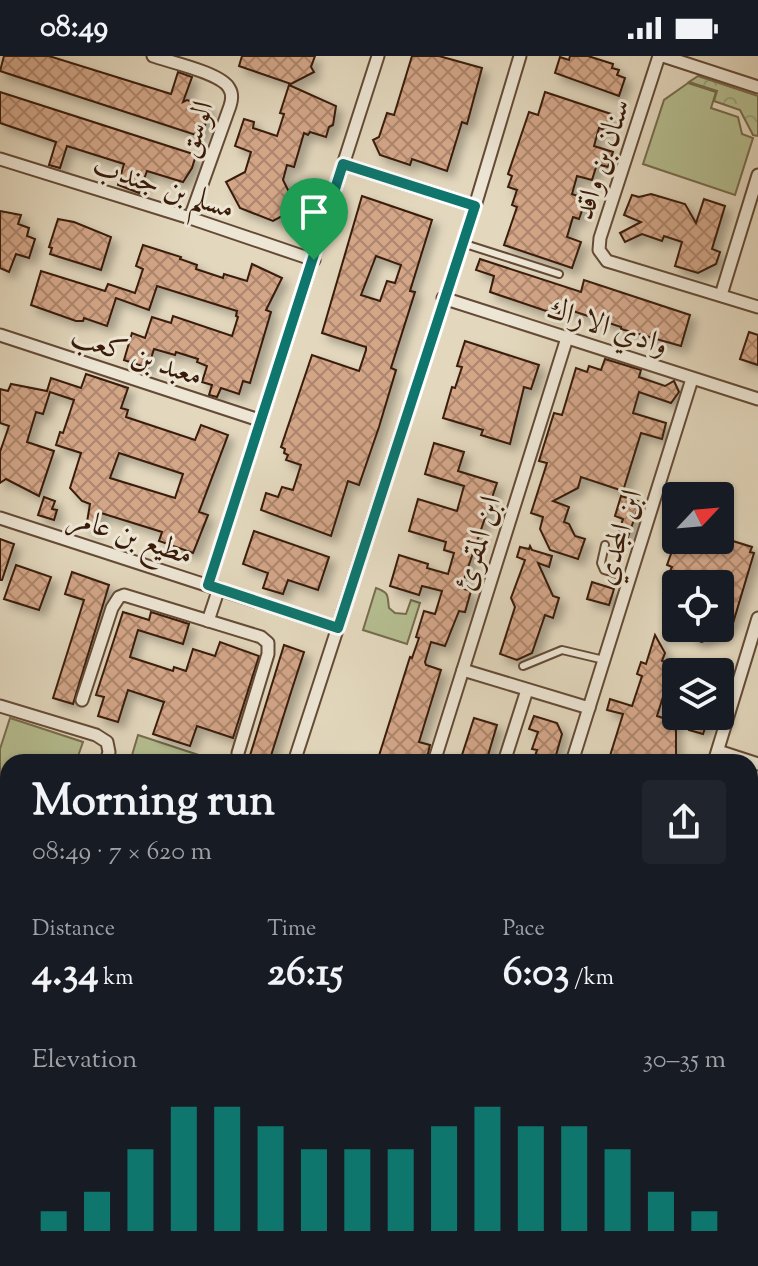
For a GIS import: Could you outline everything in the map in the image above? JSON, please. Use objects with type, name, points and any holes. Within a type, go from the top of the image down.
[{"type":"street","name":"الوسق","points":[[153,56],[220,78],[229,86],[231,93],[230,106],[190,218]]},
{"type":"street","points":[[208,621],[214,587],[259,420],[314,260],[378,56]]},
{"type":"street","points":[[297,754],[475,206],[520,56]]},
{"type":"street","name":"سنان بن واقد","points":[[758,87],[661,56],[600,238],[599,250],[607,261],[758,307]]},
{"type":"street","name":"مسلم بن جندب","points":[[0,159],[314,260]]},
{"type":"street","points":[[343,164],[475,206]]},
{"type":"street","points":[[721,295],[758,175]]},
{"type":"street","name":"وادي الاراك","points":[[443,298],[758,399]]},
{"type":"street","name":"معبد بن كعب","points":[[0,335],[259,420]]},
{"type":"street","name":"ابن المقرئ","points":[[437,754],[567,338]]},
{"type":"street","name":"ابن المجدي","points":[[575,754],[692,379]]},
{"type":"street","name":"مطيع بن عامر","points":[[0,518],[338,628]]},
{"type":"street","points":[[82,700],[112,608],[119,597],[133,596],[261,637],[270,647],[238,753]]},
{"type":"street","points":[[717,754],[758,618]]},
{"type":"street","points":[[463,670],[589,708]]},
{"type":"street","points":[[507,754],[527,690]]},
{"type":"street","points":[[0,706],[96,735],[107,742],[108,754]]},
{"type":"lane","points":[[462,243],[559,274]]},
{"type":"lane","points":[[605,545],[601,563],[604,570],[630,578]]},
{"type":"lane","points":[[523,666],[562,650],[604,660]]},
{"type":"green space","points":[[698,76],[758,96],[758,136],[753,135],[740,110],[714,101],[717,91],[689,82]]},
{"type":"green space","points":[[688,83],[716,92],[711,108],[738,117],[742,134],[753,138],[735,195],[643,164],[664,100]]},
{"type":"green space","points":[[376,588],[386,593],[389,608],[395,613],[406,614],[411,600],[420,603],[407,644],[363,630]]},
{"type":"green space","points":[[10,718],[83,742],[79,754],[0,754]]},
{"type":"green space","points":[[138,735],[196,754],[132,754]]},
{"type":"building","points":[[4,56],[49,56],[171,94],[178,72],[192,77],[183,102],[187,100],[210,107],[202,137],[0,71]]},
{"type":"building","points":[[242,56],[315,56],[311,67],[314,72],[291,84],[239,66]]},
{"type":"building","points":[[412,56],[439,56],[482,68],[467,124],[462,122],[447,171],[412,159],[410,165],[380,155],[373,140],[379,137],[387,113],[394,115]]},
{"type":"building","points":[[570,56],[588,56],[613,64],[612,68],[619,70],[617,75],[625,78],[619,96],[555,73],[560,57],[569,60]]},
{"type":"building","points":[[289,85],[336,106],[333,125],[329,127],[326,137],[304,133],[294,167],[287,165],[283,180],[297,208],[273,221],[240,208],[226,182],[245,172],[251,152],[235,146],[244,119],[254,122],[253,128],[277,136]]},
{"type":"building","points":[[0,92],[196,155],[192,168],[183,182],[147,171],[139,193],[118,185],[124,164],[67,146],[60,168],[49,165],[56,142],[0,123]]},
{"type":"building","points":[[545,92],[611,114],[606,130],[599,128],[594,146],[613,152],[608,167],[597,164],[592,180],[577,176],[572,194],[586,199],[579,219],[573,217],[567,237],[581,242],[572,268],[504,245],[517,207],[512,205],[517,190],[508,187],[512,176],[508,174],[529,112],[538,115]]},
{"type":"building","points":[[651,194],[685,204],[696,223],[704,199],[725,206],[712,249],[720,252],[716,264],[698,273],[675,266],[682,242],[664,236],[662,241],[642,234],[625,242],[620,233],[641,222],[624,215],[632,195]]},
{"type":"building","points":[[362,196],[432,220],[410,291],[415,292],[391,368],[396,370],[379,427],[359,485],[348,481],[331,536],[261,510],[266,493],[278,497],[282,487],[293,490],[301,465],[286,460],[288,455],[281,447],[312,355],[359,371],[366,347],[322,333]],"holes":[[[376,256],[401,265],[395,283],[387,281],[380,301],[361,295]]]},
{"type":"building","points":[[0,211],[21,215],[18,224],[29,228],[27,236],[35,239],[29,258],[16,254],[9,272],[0,268]]},
{"type":"building","points":[[58,219],[111,237],[101,270],[50,254],[52,248],[49,247]]},
{"type":"building","points":[[143,245],[181,257],[197,265],[196,269],[223,278],[224,274],[247,281],[252,264],[282,278],[266,310],[271,312],[250,383],[243,381],[239,394],[221,388],[217,397],[209,395],[212,385],[202,382],[207,366],[197,362],[198,359],[176,352],[175,355],[154,349],[148,368],[124,360],[132,333],[145,338],[152,317],[171,323],[173,316],[232,336],[237,311],[157,286],[149,310],[116,298],[107,326],[84,318],[83,321],[76,321],[31,305],[41,271],[105,291],[108,284],[135,293],[143,269],[136,266]]},
{"type":"building","points":[[480,259],[581,292],[584,280],[690,315],[681,346],[561,307],[558,315],[490,292],[494,276],[476,270]]},
{"type":"building","points":[[749,332],[758,335],[758,365],[740,359]]},
{"type":"building","points":[[465,341],[539,365],[531,389],[524,387],[510,444],[481,435],[483,430],[443,418],[462,367],[457,366]]},
{"type":"building","points":[[605,359],[641,370],[639,377],[665,386],[674,381],[679,392],[671,403],[639,392],[633,413],[666,423],[662,439],[641,433],[623,491],[581,477],[578,488],[553,501],[569,507],[564,522],[569,524],[575,536],[585,539],[578,559],[550,550],[540,529],[543,517],[531,513],[547,463],[539,461],[554,413],[562,415],[576,368],[587,372],[589,366],[601,370]]},
{"type":"building","points":[[86,374],[128,388],[121,408],[128,410],[126,417],[195,440],[201,425],[228,435],[199,512],[208,515],[193,553],[159,541],[162,532],[101,513],[95,531],[86,528],[90,504],[82,501],[70,488],[81,453],[56,445],[74,400],[50,392],[43,414],[36,412],[27,442],[54,451],[39,496],[6,479],[0,483],[0,452],[9,426],[0,423],[0,389],[8,391],[11,384],[47,391],[51,378],[81,388]],"holes":[[[119,453],[183,474],[175,498],[110,478]]]},
{"type":"building","points":[[434,443],[464,452],[458,471],[497,483],[461,588],[471,591],[465,612],[459,611],[445,646],[431,642],[425,662],[441,670],[419,742],[430,745],[428,754],[380,754],[419,638],[416,637],[424,611],[435,614],[442,591],[422,586],[419,595],[390,586],[399,555],[448,574],[454,553],[444,550],[446,542],[409,531],[418,499],[457,511],[464,486],[425,474]]},
{"type":"building","points":[[621,496],[640,502],[628,537],[618,534],[623,519],[615,516]]},
{"type":"building","points":[[44,497],[55,501],[52,509],[57,510],[54,520],[38,515]]},
{"type":"building","points":[[254,531],[329,557],[318,590],[288,580],[283,594],[263,588],[268,573],[243,564]]},
{"type":"building","points":[[0,539],[14,544],[2,580],[0,580]]},
{"type":"building","points":[[734,541],[752,547],[750,552],[754,553],[734,620],[734,570],[670,570],[672,567],[667,565],[671,554],[734,554]]},
{"type":"building","points":[[530,546],[532,550],[552,556],[549,567],[538,563],[553,596],[559,598],[553,618],[545,615],[532,653],[517,660],[500,654],[515,607],[511,598],[525,560],[517,557],[520,547],[529,549]]},
{"type":"building","points":[[16,565],[51,577],[39,610],[4,599]]},
{"type":"building","points":[[72,572],[109,585],[73,704],[53,698],[84,600],[65,594]]},
{"type":"building","points":[[592,582],[614,589],[609,605],[587,599]]},
{"type":"building","points":[[123,612],[149,620],[151,612],[189,624],[183,644],[138,630],[130,657],[173,671],[174,667],[186,671],[193,649],[215,656],[220,642],[259,656],[233,738],[197,726],[190,746],[153,734],[164,702],[128,690],[118,722],[98,716],[104,697],[96,695]]},
{"type":"building","points":[[655,635],[665,653],[662,658],[662,700],[657,716],[662,718],[662,730],[676,730],[676,754],[611,754],[623,714],[607,710],[610,699],[632,706],[642,676],[637,674],[641,662],[646,664]]},
{"type":"building","points":[[284,645],[304,652],[272,754],[250,754]]},
{"type":"building","points":[[534,716],[557,723],[562,734],[556,754],[536,754],[537,750],[532,749],[538,732],[529,729]]},
{"type":"building","points":[[474,718],[497,725],[488,754],[462,754]]},
{"type":"route","points":[[343,164],[475,206],[338,628],[208,585],[259,420],[314,260],[343,164]]}]
